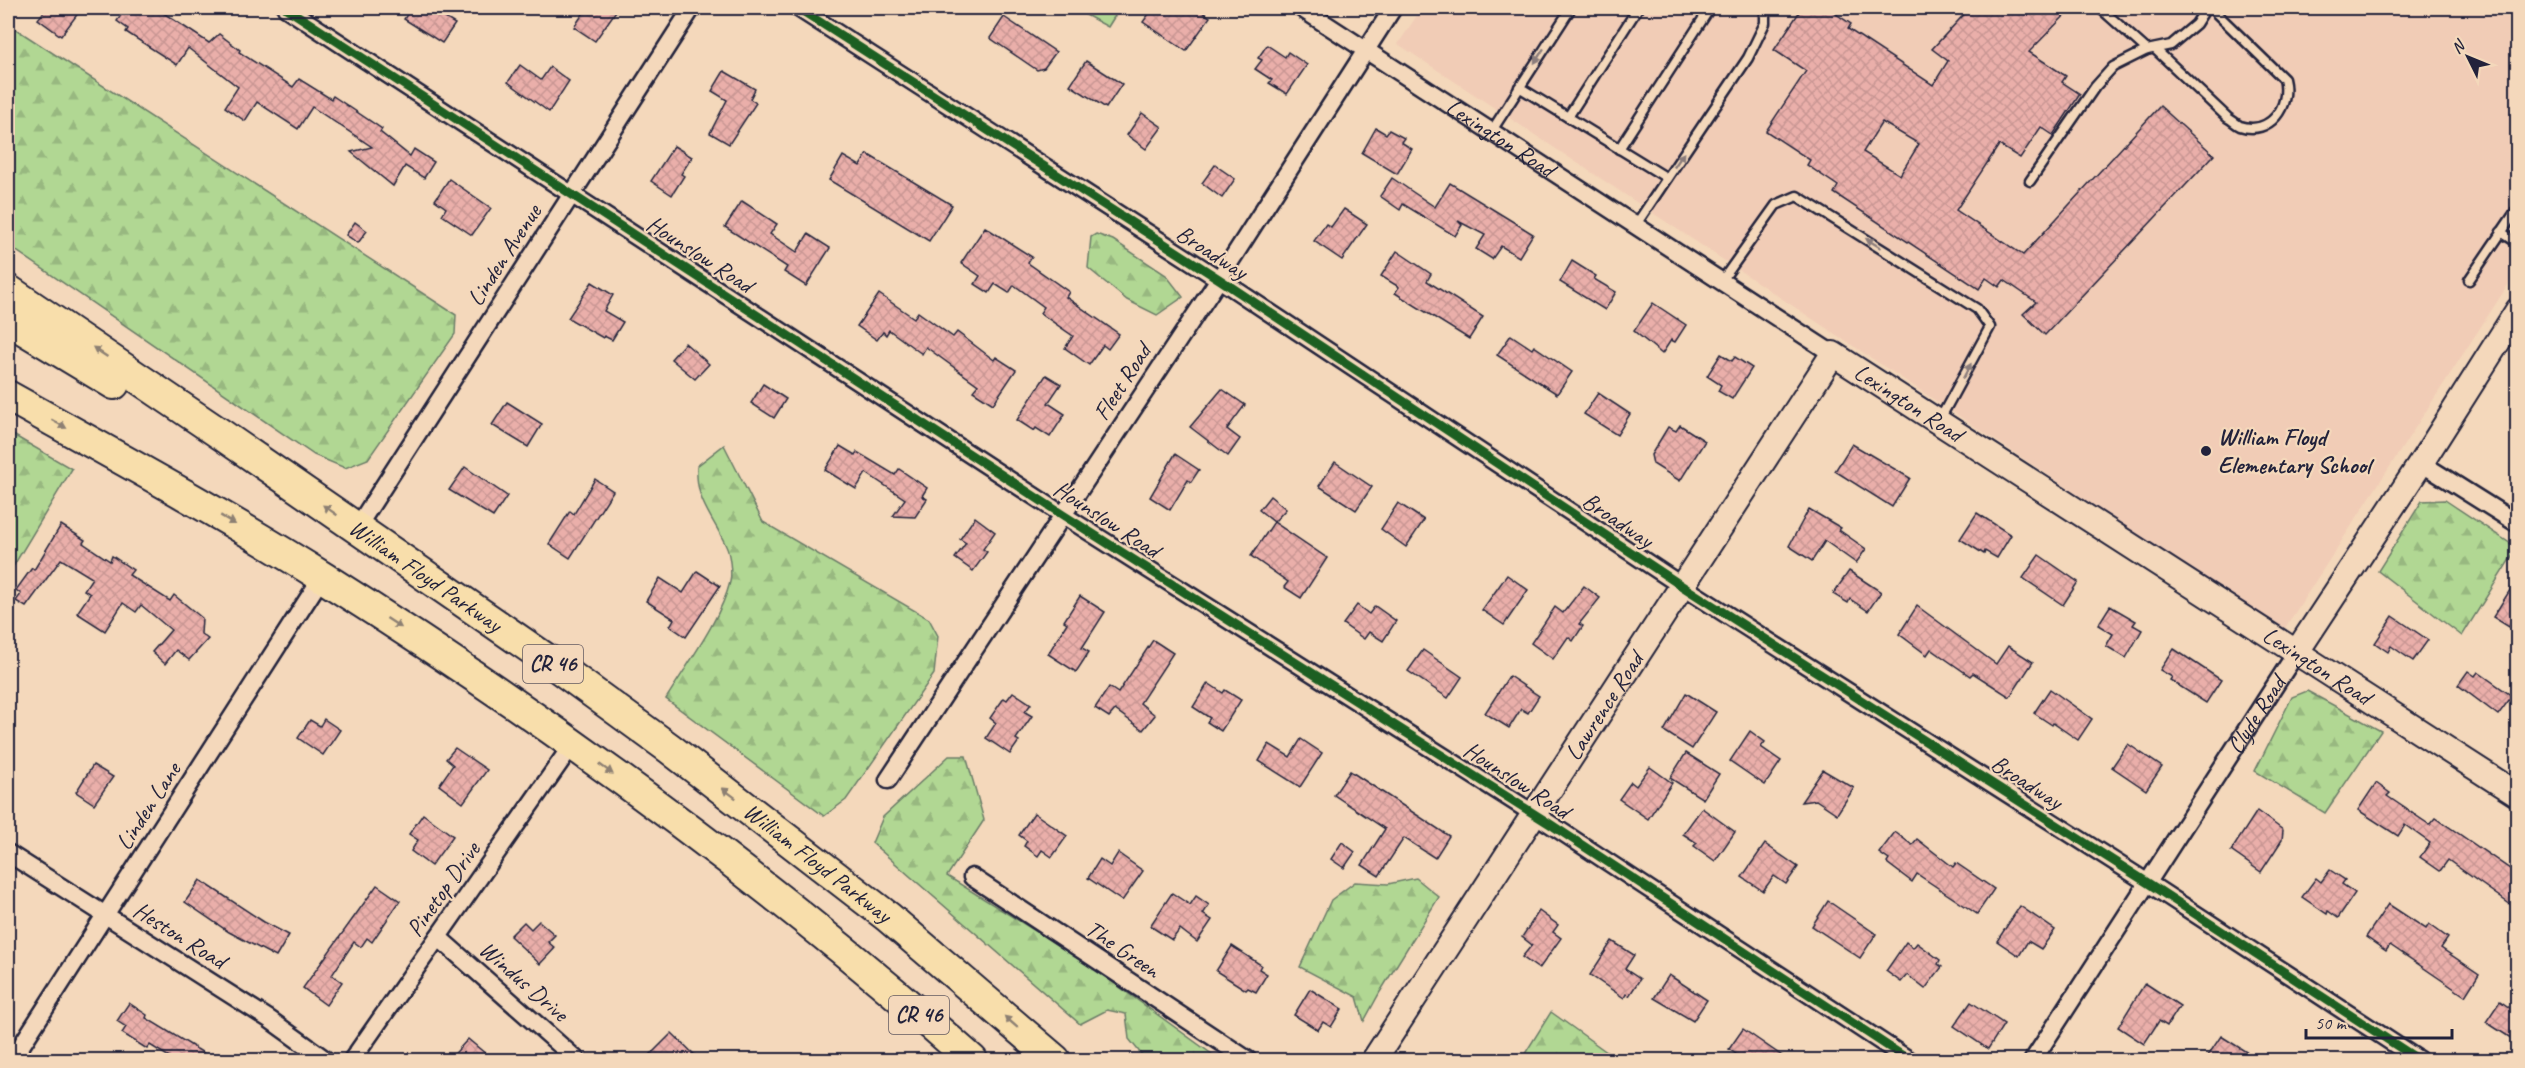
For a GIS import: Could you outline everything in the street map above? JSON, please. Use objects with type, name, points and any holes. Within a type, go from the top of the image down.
[{"type":"highway","name":"William Floyd Parkway","points":[[8,290],[564,672],[726,790],[888,917],[1055,1060]]},
{"type":"highway","points":[[8,320],[157,411],[222,435]]},
{"type":"highway","name":"CR 46","points":[[8,396],[196,501],[322,577],[439,652],[572,745],[756,881],[972,1060]]},
{"type":"street","name":"Hounslow Road","points":[[286,8],[1063,515],[1533,814],[1909,1060]]},
{"type":"street","name":"Linden Avenue","points":[[357,529],[692,8]]},
{"type":"street","name":"Broadway","points":[[798,8],[1219,279],[1682,586],[2148,883],[2419,1060]]},
{"type":"street","name":"Lexington Road","points":[[1301,8],[1721,282],[2517,795]]},
{"type":"street","name":"Fleet Road","points":[[888,780],[1219,279],[1393,8]]},
{"type":"street","name":"Clyde Road","points":[[2033,1060],[2421,463],[2517,309]]},
{"type":"street","name":"Lawrence Road","points":[[1374,1060],[1833,354]]},
{"type":"street","points":[[2421,463],[2517,524]]},
{"type":"street","name":"Linden Lane","points":[[12,1060],[322,577]]},
{"type":"street","name":"Pinetop Drive","points":[[352,1060],[572,745]]},
{"type":"street","name":"Heston Road","points":[[8,853],[269,1019],[326,1060]]},
{"type":"street","name":"The Green","points":[[972,877],[1248,1060]]},
{"type":"street","name":"Windus Drive","points":[[438,938],[577,1060]]},
{"type":"lane","points":[[1491,132],[1571,8]]},
{"type":"lane","points":[[1568,117],[1638,8]]},
{"type":"lane","points":[[1619,149],[1710,8]]},
{"type":"lane","points":[[1635,226],[1748,58],[1765,23],[1765,10],[1762,8]]},
{"type":"lane","points":[[2100,8],[2228,118],[2241,126],[2254,127],[2267,124],[2278,115],[2286,100],[2284,79],[2211,8]]},
{"type":"lane","points":[[2030,181],[2095,87],[2113,67],[2151,50],[2171,45],[2196,24],[2206,8]]},
{"type":"lane","points":[[1519,87],[1667,178]]},
{"type":"lane","points":[[1721,282],[1776,205],[1797,196],[1977,309],[1990,327],[1938,422]]},
{"type":"lane","points":[[2469,280],[2517,208]]},
{"type":"lane","points":[[2501,232],[2517,243]]},
{"type":"shaded area","name":"William Floyd Elementary School","points":[[1422,8],[2517,8],[2517,271],[2283,631],[1398,44]]},
{"type":"green space","points":[[1073,8],[1120,8],[1108,27]]},
{"type":"green space","points":[[8,24],[456,315],[455,334],[368,459],[345,468],[314,455],[8,245]]},
{"type":"green space","points":[[1096,234],[1113,240],[1166,275],[1183,297],[1157,315],[1127,300],[1088,268],[1091,237]]},
{"type":"green space","points":[[8,432],[72,469],[8,575]]},
{"type":"green space","points":[[724,445],[763,522],[929,619],[938,636],[934,674],[846,800],[824,816],[666,699],[711,627],[730,582],[730,559],[721,535],[702,499],[697,479],[697,466]]},
{"type":"green space","points":[[2445,500],[2517,548],[2462,636],[2378,571],[2422,501]]},
{"type":"green space","points":[[2307,691],[2381,731],[2325,813],[2255,771],[2292,697]]},
{"type":"green space","points":[[949,756],[966,756],[984,820],[947,876],[1085,962],[1220,1060],[1146,1060],[1129,1039],[1126,1014],[1107,1010],[1080,1024],[872,843],[883,817]]},
{"type":"green space","points":[[1416,878],[1439,897],[1364,1021],[1357,997],[1300,967],[1331,900],[1355,882],[1388,884]]},
{"type":"green space","points":[[1551,1012],[1618,1060],[1521,1060]]},
{"type":"building","points":[[47,8],[82,8],[61,36],[38,19]]},
{"type":"building","points":[[126,8],[156,8],[209,43],[219,34],[240,50],[239,52],[293,87],[299,79],[331,99],[333,96],[382,129],[380,132],[410,156],[414,149],[434,162],[424,178],[405,166],[393,186],[351,152],[372,147],[312,107],[298,129],[257,102],[245,121],[225,107],[238,87],[188,48],[177,65],[126,32],[128,29],[117,21]]},
{"type":"building","points":[[411,8],[452,8],[445,18],[455,24],[442,43],[404,19]]},
{"type":"building","points":[[587,8],[618,8],[595,41],[574,27]]},
{"type":"building","points":[[1153,8],[1196,8],[1210,17],[1186,51],[1143,22]]},
{"type":"building","points":[[1802,8],[1827,8],[1851,24],[1848,29],[1933,85],[1948,61],[1932,49],[1970,8],[2072,8],[2029,52],[2066,76],[2062,82],[2080,94],[2053,135],[2041,127],[2020,158],[1999,145],[1956,210],[2023,255],[2160,106],[2214,155],[2045,335],[2023,314],[2036,302],[2004,280],[1999,287],[1986,278],[1979,289],[1834,193],[1838,186],[1807,165],[1810,160],[1766,131],[1806,71],[1774,50]],"holes":[[[1882,122],[1919,144],[1900,175],[1863,152]]]},
{"type":"building","points":[[1004,17],[1056,52],[1044,68],[1037,70],[990,38]]},
{"type":"building","points":[[1267,45],[1285,57],[1288,52],[1307,65],[1287,94],[1269,83],[1272,80],[1255,69],[1262,60],[1258,58]]},
{"type":"building","points":[[1086,61],[1122,84],[1106,108],[1070,85]]},
{"type":"building","points":[[520,65],[541,80],[550,67],[569,81],[549,112],[508,82]]},
{"type":"building","points":[[724,71],[755,89],[750,99],[756,103],[729,144],[710,133],[727,100],[712,91]]},
{"type":"building","points":[[1142,113],[1162,127],[1146,149],[1127,135]]},
{"type":"building","points":[[1376,128],[1386,134],[1389,130],[1404,138],[1401,142],[1412,149],[1397,174],[1362,153]]},
{"type":"building","points":[[674,146],[692,157],[681,174],[684,176],[672,195],[651,181]]},
{"type":"building","points":[[867,154],[952,205],[929,241],[829,180],[843,156],[860,166]]},
{"type":"building","points":[[1215,165],[1235,179],[1222,198],[1202,183]]},
{"type":"building","points":[[1392,178],[1435,207],[1450,183],[1533,234],[1519,257],[1501,246],[1492,259],[1476,249],[1485,235],[1458,221],[1462,225],[1455,236],[1403,204],[1400,210],[1380,196]]},
{"type":"building","points":[[449,179],[491,208],[472,235],[442,215],[446,208],[435,200]]},
{"type":"building","points":[[742,201],[777,224],[770,234],[797,252],[808,234],[830,248],[806,286],[784,272],[787,267],[725,227]]},
{"type":"building","points":[[1344,209],[1367,224],[1342,260],[1314,241],[1326,224],[1331,227]]},
{"type":"building","points":[[355,222],[367,231],[358,243],[346,235]]},
{"type":"building","points":[[985,227],[1032,257],[1028,263],[1069,292],[1066,297],[1119,334],[1108,349],[1103,345],[1089,365],[1065,348],[1073,336],[1040,313],[1044,307],[1014,285],[1009,293],[995,284],[989,293],[975,284],[980,276],[961,263]]},
{"type":"building","points":[[1397,251],[1431,274],[1427,281],[1483,317],[1469,339],[1395,293],[1399,287],[1381,276]]},
{"type":"building","points":[[1572,261],[1596,276],[1594,279],[1616,292],[1605,310],[1560,282]]},
{"type":"building","points":[[592,282],[613,295],[604,311],[623,322],[612,340],[604,336],[603,338],[568,318]]},
{"type":"building","points":[[879,294],[914,318],[918,312],[953,337],[957,332],[994,360],[996,357],[1016,370],[993,404],[973,391],[978,385],[926,347],[922,354],[889,330],[886,335],[883,332],[877,340],[857,326]]},
{"type":"building","points":[[1653,303],[1686,325],[1675,342],[1671,340],[1662,354],[1634,331]]},
{"type":"building","points":[[1511,335],[1532,349],[1534,346],[1572,372],[1557,394],[1497,355]]},
{"type":"building","points":[[685,343],[709,364],[695,379],[671,359]]},
{"type":"building","points":[[1721,354],[1732,361],[1735,357],[1752,368],[1732,399],[1718,391],[1721,385],[1707,376]]},
{"type":"building","points":[[1046,375],[1061,384],[1048,403],[1065,414],[1050,437],[1036,428],[1034,431],[1017,420]]},
{"type":"building","points":[[763,384],[786,399],[774,418],[751,403]]},
{"type":"building","points":[[1222,389],[1245,405],[1227,429],[1240,439],[1228,456],[1190,427]]},
{"type":"building","points":[[1598,393],[1630,414],[1617,435],[1584,414]]},
{"type":"building","points":[[507,402],[542,424],[528,447],[492,425]]},
{"type":"building","points":[[1680,425],[1705,441],[1680,481],[1653,464],[1651,455],[1668,427],[1676,431]]},
{"type":"building","points":[[1852,444],[1910,478],[1892,507],[1835,471]]},
{"type":"building","points":[[840,446],[855,455],[857,452],[895,475],[899,469],[927,488],[922,496],[927,499],[915,517],[893,516],[905,499],[866,473],[856,489],[825,470]]},
{"type":"building","points":[[1175,454],[1199,470],[1191,482],[1188,480],[1170,510],[1150,497]]},
{"type":"building","points":[[1335,462],[1372,487],[1356,510],[1319,486]]},
{"type":"building","points":[[465,467],[507,496],[493,517],[449,490]]},
{"type":"building","points":[[595,479],[613,491],[570,558],[549,544],[570,511],[574,514]]},
{"type":"building","points":[[1270,496],[1286,509],[1274,522],[1259,510]]},
{"type":"building","points":[[1398,503],[1424,520],[1406,547],[1381,529]]},
{"type":"building","points":[[1809,509],[1841,528],[1839,530],[1866,549],[1856,563],[1825,541],[1812,561],[1789,546]]},
{"type":"building","points":[[1977,513],[2011,535],[1997,558],[1985,551],[1984,554],[1960,539]]},
{"type":"building","points":[[975,517],[995,532],[983,549],[987,552],[973,571],[955,558],[966,543],[960,539]]},
{"type":"building","points":[[1274,522],[1327,558],[1301,598],[1284,587],[1288,582],[1251,556]]},
{"type":"building","points":[[61,525],[85,540],[83,543],[110,561],[112,556],[133,570],[129,575],[170,601],[174,595],[202,618],[201,634],[208,639],[189,660],[176,650],[165,664],[152,652],[171,630],[141,605],[136,612],[123,603],[105,631],[77,613],[90,594],[84,590],[92,578],[61,559],[26,607],[16,601],[21,594],[16,590],[32,568],[34,570]]},
{"type":"building","points":[[2039,555],[2078,582],[2063,605],[2023,578]]},
{"type":"building","points":[[697,571],[720,586],[686,637],[670,626],[674,619],[646,601],[660,578],[683,593]]},
{"type":"building","points":[[1849,571],[1881,592],[1868,611],[1850,599],[1848,603],[1833,594]]},
{"type":"building","points":[[1507,575],[1528,590],[1504,625],[1482,610]]},
{"type":"building","points":[[2517,579],[2517,613],[2509,627],[2493,617]]},
{"type":"building","points":[[1584,586],[1600,598],[1579,624],[1583,626],[1573,641],[1568,637],[1553,659],[1531,643],[1555,607],[1563,613]]},
{"type":"building","points":[[1080,596],[1105,612],[1082,648],[1089,652],[1076,672],[1048,654],[1067,623],[1064,621]]},
{"type":"building","points":[[1357,605],[1369,614],[1375,606],[1396,621],[1383,641],[1369,632],[1364,639],[1343,624]]},
{"type":"building","points":[[1917,606],[1996,664],[2008,646],[2033,662],[2010,697],[1973,673],[1970,676],[1931,649],[1927,655],[1899,634]]},
{"type":"building","points":[[2110,606],[2136,621],[2133,625],[2142,630],[2126,658],[2106,646],[2113,634],[2098,625]]},
{"type":"building","points":[[2393,616],[2428,640],[2413,661],[2391,646],[2388,652],[2375,643]]},
{"type":"building","points":[[1153,640],[1173,653],[1140,703],[1155,715],[1143,730],[1115,710],[1109,717],[1095,708],[1109,687],[1118,693]]},
{"type":"building","points":[[2174,649],[2221,680],[2206,703],[2170,680],[2172,677],[2160,670]]},
{"type":"building","points":[[1423,650],[1462,677],[1448,698],[1408,671]]},
{"type":"building","points":[[2468,671],[2475,676],[2478,672],[2512,696],[2498,715],[2458,685]]},
{"type":"building","points":[[1509,676],[1539,696],[1528,713],[1521,709],[1509,728],[1485,713]]},
{"type":"building","points":[[1208,683],[1223,693],[1225,690],[1241,700],[1221,731],[1207,722],[1210,718],[1193,707]]},
{"type":"building","points":[[2050,689],[2092,719],[2078,740],[2034,713]]},
{"type":"building","points":[[1013,692],[1031,704],[1025,712],[1032,716],[1016,739],[1019,741],[1010,754],[986,738],[996,723],[990,718],[1004,698],[1007,700]]},
{"type":"building","points":[[1686,693],[1716,712],[1692,749],[1664,731]]},
{"type":"building","points":[[324,719],[340,730],[323,755],[298,738],[310,720],[320,726]]},
{"type":"building","points":[[1750,731],[1765,742],[1761,747],[1781,761],[1765,785],[1730,761]]},
{"type":"building","points":[[1301,739],[1322,753],[1300,787],[1259,761],[1269,744],[1290,757]]},
{"type":"building","points":[[2128,744],[2162,767],[2146,790],[2112,767]]},
{"type":"building","points":[[455,748],[487,770],[463,803],[439,785],[453,765],[446,759]]},
{"type":"building","points":[[1686,753],[1719,774],[1703,799],[1670,778]]},
{"type":"building","points":[[93,765],[113,777],[94,804],[76,792]]},
{"type":"building","points":[[1650,767],[1672,783],[1648,819],[1619,799],[1631,782],[1636,786]]},
{"type":"building","points":[[1823,770],[1854,788],[1837,814],[1816,800],[1801,802]]},
{"type":"building","points":[[1350,771],[1449,836],[1435,858],[1404,838],[1379,876],[1362,865],[1385,829],[1334,795]]},
{"type":"building","points":[[2376,783],[2390,793],[2387,796],[2430,825],[2436,818],[2517,874],[2517,895],[2511,905],[2448,860],[2440,871],[2420,857],[2430,843],[2405,825],[2398,836],[2358,810]]},
{"type":"building","points":[[1702,808],[1735,832],[1715,861],[1694,846],[1697,843],[1683,834]]},
{"type":"building","points":[[2257,811],[2283,830],[2282,840],[2261,872],[2231,851]]},
{"type":"building","points":[[1034,813],[1067,836],[1052,857],[1042,850],[1038,856],[1024,846],[1027,841],[1019,835]]},
{"type":"building","points":[[423,814],[453,836],[431,866],[411,851],[418,840],[409,834]]},
{"type":"building","points":[[1895,832],[1912,845],[1917,839],[1953,867],[1956,863],[1994,889],[1977,914],[1917,874],[1912,882],[1887,863],[1889,860],[1879,853]]},
{"type":"building","points":[[1342,842],[1355,852],[1344,868],[1331,859]]},
{"type":"building","points":[[1765,844],[1798,867],[1786,884],[1774,876],[1763,891],[1742,877]]},
{"type":"building","points":[[1118,853],[1143,871],[1122,901],[1088,878],[1100,859],[1110,866]]},
{"type":"building","points":[[2330,870],[2345,880],[2342,884],[2355,893],[2338,918],[2328,911],[2327,914],[2302,897],[2316,878],[2321,882]]},
{"type":"building","points":[[200,880],[264,922],[289,935],[276,957],[229,932],[185,902]]},
{"type":"building","points":[[377,885],[400,901],[372,942],[367,938],[361,947],[354,942],[332,975],[342,982],[326,1005],[303,988]]},
{"type":"building","points":[[1172,893],[1190,905],[1196,896],[1209,905],[1203,914],[1212,920],[1197,942],[1180,929],[1172,940],[1150,926]]},
{"type":"building","points":[[1828,901],[1876,934],[1860,958],[1812,926]]},
{"type":"building","points":[[2388,904],[2426,929],[2429,924],[2448,938],[2441,948],[2479,974],[2465,996],[2390,945],[2386,951],[2366,937]]},
{"type":"building","points":[[2020,906],[2055,930],[2041,949],[2028,941],[2019,956],[1997,941]]},
{"type":"building","points":[[1539,911],[1558,925],[1553,932],[1561,938],[1539,969],[1522,957],[1532,945],[1522,937]]},
{"type":"building","points":[[539,921],[555,935],[548,942],[555,948],[540,964],[510,936],[524,922],[531,929]]},
{"type":"building","points":[[1612,941],[1634,955],[1625,969],[1640,979],[1629,996],[1626,994],[1624,998],[1590,975]]},
{"type":"building","points":[[1906,942],[1913,948],[1917,943],[1940,960],[1938,964],[1942,967],[1925,989],[1907,975],[1901,982],[1886,971]]},
{"type":"building","points":[[1232,946],[1261,965],[1259,969],[1267,974],[1256,992],[1248,988],[1246,990],[1216,971]]},
{"type":"building","points":[[1669,975],[1707,1000],[1693,1021],[1654,998]]},
{"type":"building","points":[[2145,983],[2180,1006],[2167,1026],[2159,1021],[2144,1044],[2118,1027]]},
{"type":"building","points":[[1310,989],[1342,1009],[1331,1027],[1323,1022],[1318,1030],[1294,1015]]},
{"type":"building","points":[[2500,1001],[2517,1013],[2517,1042],[2486,1022]]},
{"type":"building","points":[[1971,1002],[2004,1024],[1988,1049],[1954,1026]]},
{"type":"building","points":[[129,1003],[147,1015],[146,1018],[215,1060],[174,1060],[150,1045],[147,1049],[122,1033],[126,1027],[117,1021]]},
{"type":"building","points":[[1743,1029],[1788,1060],[1744,1060],[1729,1049]]},
{"type":"building","points":[[672,1033],[700,1060],[645,1060]]},
{"type":"building","points":[[2221,1036],[2259,1060],[2205,1060]]},
{"type":"building","points":[[468,1039],[493,1060],[449,1060]]},
{"type":"cycle path","points":[[286,8],[1063,515],[1550,824],[1909,1060]]},
{"type":"cycle path","points":[[798,8],[1219,279],[1682,586],[2148,883],[2419,1060]]},
{"type":"place","name":"William Floyd Elementary School","points":[[2206,451]]}]
